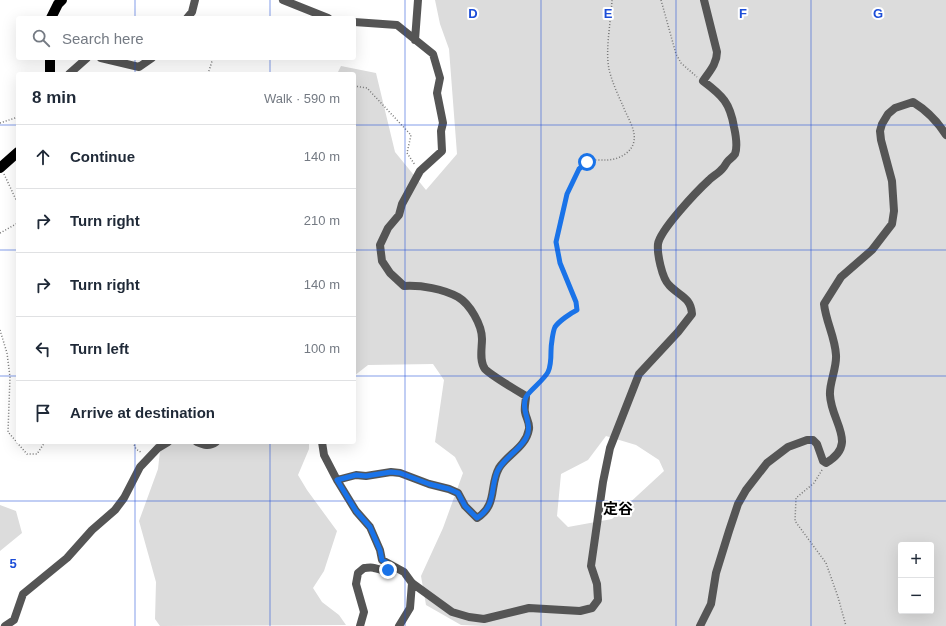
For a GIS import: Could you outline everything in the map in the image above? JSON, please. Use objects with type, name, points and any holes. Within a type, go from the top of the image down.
[{"type":"main road","points":[[52,16],[58,4],[62,0]]},
{"type":"main road","points":[[50,60],[50,72]]},
{"type":"main road","points":[[0,168],[16,154]]},
{"type":"street","points":[[189,16],[192,12],[195,0]]},
{"type":"street","points":[[283,0],[323,16]]},
{"type":"street","points":[[414,40],[418,0]]},
{"type":"street","points":[[322,444],[324,455],[337,480],[356,511],[370,527],[380,550],[382,560],[404,572],[412,583],[452,612],[469,617],[484,619],[528,608],[580,611],[592,608],[598,600],[597,584],[591,566],[603,482],[610,448],[639,374],[678,332],[692,314],[692,309],[688,300],[668,284],[664,276],[660,263],[658,244],[663,234],[682,208],[709,179],[723,168],[734,155],[737,140],[732,114],[729,107],[718,93],[703,81],[712,69],[717,57],[704,0]]},
{"type":"street","points":[[337,480],[356,475],[366,476],[391,472],[400,473],[458,493],[465,506],[477,518],[488,508],[491,502],[497,473],[500,467],[518,449],[527,437],[529,428],[528,418],[525,411],[526,396],[485,369],[481,359],[482,337],[478,322],[469,309],[459,298],[435,289],[404,286],[390,273],[382,261],[380,245],[388,228],[398,215],[402,204],[420,171],[442,151],[441,131],[443,123],[437,93],[440,78],[433,54],[397,25],[356,22]]},
{"type":"street","points":[[72,72],[85,60]]},
{"type":"street","points":[[109,60],[138,67],[149,60]]},
{"type":"street","points":[[700,626],[711,604],[716,574],[731,525],[738,504],[746,490],[767,464],[788,448],[807,440],[813,440],[817,444],[823,461],[826,463],[838,456],[842,448],[842,437],[830,394],[836,357],[832,331],[825,315],[824,304],[841,277],[872,250],[892,224],[894,211],[892,181],[880,131],[882,124],[888,114],[895,108],[913,102],[920,106],[930,116],[946,135]]},
{"type":"street","points":[[5,626],[14,620],[23,594],[67,558],[87,538],[92,530],[115,510],[124,498],[140,467],[158,448],[165,444]]},
{"type":"street","points":[[202,444],[213,444]]},
{"type":"street","points":[[360,626],[364,612],[356,584],[358,573],[364,568],[375,568],[382,571],[388,570],[392,566]]},
{"type":"street","points":[[399,626],[410,608],[412,583]]},
{"type":"path","points":[[526,396],[539,384],[549,371],[551,345],[555,327],[577,310],[576,302],[560,263],[556,242],[567,194],[579,169],[587,162],[608,160],[622,156],[632,146],[634,139],[629,120],[609,70],[607,56],[612,0]]},
{"type":"path","points":[[661,0],[676,54],[681,63],[689,71],[703,81]]},
{"type":"path","points":[[209,72],[212,60]]},
{"type":"path","points":[[356,86],[367,88],[411,135],[407,153],[420,171]]},
{"type":"path","points":[[0,124],[16,118]]},
{"type":"path","points":[[0,168],[16,200]]},
{"type":"path","points":[[0,233],[16,224]]},
{"type":"path","points":[[0,330],[7,353],[10,376],[8,432],[16,441]]},
{"type":"path","points":[[18,444],[27,454],[37,454],[44,444]]},
{"type":"path","points":[[134,444],[136,449],[149,457]]},
{"type":"path","points":[[826,463],[814,483],[796,498],[795,520],[826,563],[846,626]]},
{"type":"shaded area","points":[[435,0],[946,0],[946,626],[483,626],[461,625],[426,605],[421,576],[443,528],[463,473],[455,457],[435,442],[444,380],[433,364],[368,365],[356,374],[356,72],[338,72],[341,66],[376,73],[395,152],[426,190],[457,154],[449,49],[440,24]],"holes":[[[606,436],[636,445],[659,460],[664,471],[612,519],[568,527],[557,516],[561,474],[588,460]]]},
{"type":"shaded area","points":[[161,444],[309,444],[309,449],[298,475],[337,531],[324,571],[313,588],[322,602],[339,615],[346,625],[160,626],[155,619],[156,582],[139,521],[158,469]]},
{"type":"shaded area","points":[[0,505],[16,511],[22,533],[0,551]]},
{"type":"district","name":"定谷","points":[[618,509]]},
{"type":"route","points":[[388,570],[392,566],[382,560],[380,550],[370,527],[356,511],[337,480],[356,475],[366,476],[391,472],[400,473],[458,493],[465,506],[477,518],[488,508],[500,467],[518,449],[527,437],[529,428],[528,418],[525,411],[526,396],[539,384],[549,371],[551,345],[555,327],[577,310],[576,302],[560,263],[556,242],[567,194],[579,169],[587,162]]}]
